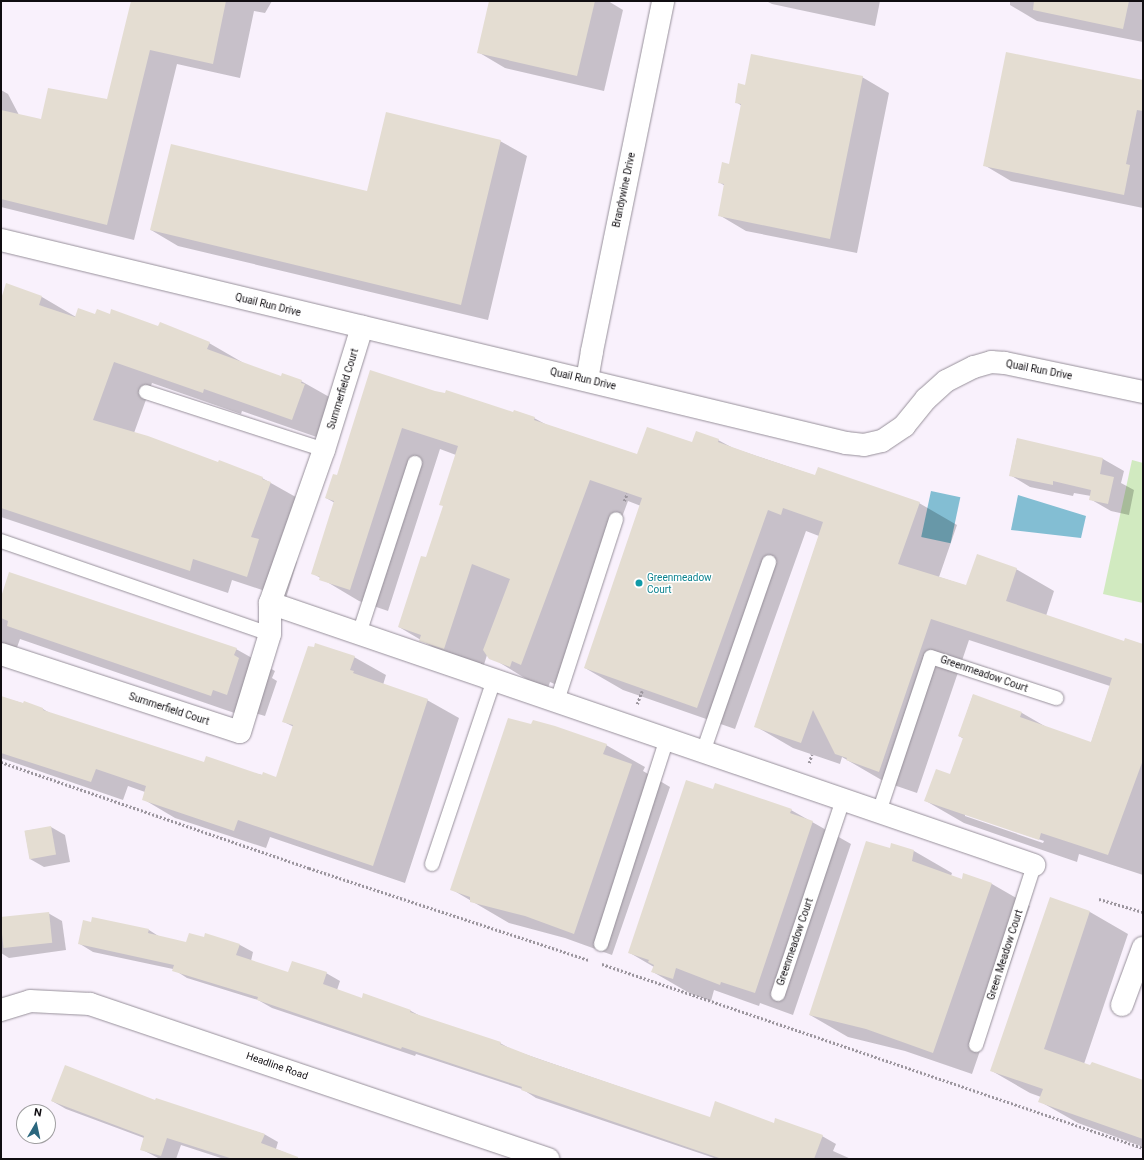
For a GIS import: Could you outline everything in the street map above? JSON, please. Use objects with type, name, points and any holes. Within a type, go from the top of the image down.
[{"type":"street","name":"Brandywine Drive","points":[[587,380],[663,1]]},
{"type":"street","name":"Quail Run Drive","points":[[1,240],[846,443],[864,445],[882,441],[904,426],[926,399],[946,381],[974,367],[991,362],[1005,363],[1143,392]]},
{"type":"street","name":"Summerfield Court","points":[[1,654],[240,732],[270,634],[270,603],[324,450],[362,327]]},
{"type":"street","points":[[270,603],[1034,865]]},
{"type":"street","points":[[1122,1005],[1143,948]]},
{"type":"street","name":"Headline Road","points":[[1,1010],[30,1002],[90,1004],[548,1159]]},
{"type":"lane","points":[[146,392],[324,450]]},
{"type":"lane","points":[[359,634],[415,463]]},
{"type":"lane","points":[[556,701],[616,519]]},
{"type":"lane","points":[[1,541],[270,634]]},
{"type":"lane","points":[[703,752],[769,562]]},
{"type":"lane","name":"Greenmeadow Court","points":[[879,812],[931,657],[1056,698]]},
{"type":"lane","points":[[432,864],[494,680]]},
{"type":"lane","points":[[601,944],[667,739]]},
{"type":"lane","name":"Greenmeadow Court","points":[[778,994],[843,800]]},
{"type":"lane","name":"Green Meadow Court","points":[[976,1045],[1034,865]]},
{"type":"path","points":[[1,762],[309,868],[589,960]]},
{"type":"path","points":[[1098,899],[1143,912]]},
{"type":"path","points":[[596,963],[1143,1148]]},
{"type":"green space","points":[[1132,460],[1143,463],[1143,603],[1103,594]]},
{"type":"water","points":[[931,491],[960,497],[951,543],[921,537]]},
{"type":"water","points":[[1018,495],[1086,516],[1081,538],[1011,530]]},
{"type":"building","points":[[131,1],[226,1],[213,64],[150,50],[107,225],[1,199],[1,110],[41,119],[48,88],[107,99]]},
{"type":"building","points":[[489,1],[595,1],[577,76],[477,53]]},
{"type":"building","points":[[1034,1],[1129,1],[1123,29],[1033,10]]},
{"type":"building","points":[[1006,52],[1143,80],[1143,111],[1137,110],[1126,164],[1130,165],[1124,195],[983,166]]},
{"type":"building","points":[[751,54],[863,76],[830,239],[718,216],[724,184],[718,183],[722,162],[729,164],[741,104],[735,103],[738,83],[745,85]]},
{"type":"building","points":[[386,112],[501,140],[461,305],[150,230],[171,144],[367,191]]},
{"type":"building","points":[[6,283],[42,296],[39,305],[75,317],[78,308],[95,314],[97,309],[110,314],[111,309],[158,326],[160,322],[210,342],[207,349],[281,376],[282,373],[302,380],[301,383],[305,384],[292,420],[204,389],[203,393],[114,362],[93,420],[148,436],[218,462],[219,460],[263,477],[262,479],[271,482],[251,537],[259,539],[247,577],[193,559],[190,571],[1,508],[1,299]]},
{"type":"building","points":[[370,370],[435,391],[445,393],[446,390],[513,412],[514,410],[535,417],[534,420],[637,454],[647,427],[692,442],[696,431],[719,439],[718,442],[815,475],[818,467],[920,502],[898,564],[966,585],[977,554],[1017,568],[1006,601],[1124,641],[1125,638],[1143,644],[1143,760],[1108,855],[1041,833],[1039,840],[924,801],[936,769],[950,774],[963,738],[958,736],[973,694],[1022,712],[1020,717],[1091,742],[1112,678],[931,619],[879,772],[846,760],[847,758],[835,754],[813,710],[801,743],[754,727],[823,522],[783,508],[781,515],[768,510],[697,708],[584,668],[642,498],[590,480],[521,665],[512,661],[510,667],[489,659],[483,650],[510,579],[472,564],[444,649],[419,641],[421,635],[398,627],[421,556],[426,557],[443,506],[439,505],[458,446],[402,428],[350,590],[319,580],[320,577],[311,574],[334,501],[325,498],[333,474],[337,475]]},
{"type":"building","points":[[1017,438],[1103,458],[1100,474],[1114,477],[1108,504],[1089,500],[1091,490],[1053,481],[1053,485],[1009,476]]},
{"type":"building","points":[[9,572],[237,648],[234,655],[239,658],[227,695],[213,690],[211,696],[7,626],[8,621],[1,618],[1,597]]},
{"type":"building","points":[[315,643],[355,656],[350,670],[354,671],[353,673],[428,699],[373,866],[238,820],[234,831],[142,800],[146,786],[96,769],[91,782],[1,753],[1,696],[23,703],[24,701],[43,708],[43,710],[204,762],[206,756],[262,775],[263,772],[276,777],[293,725],[282,722],[308,646],[314,647]]},
{"type":"building","points":[[508,718],[531,724],[533,720],[607,744],[603,754],[632,764],[574,934],[525,916],[470,902],[470,897],[450,890]]},
{"type":"building","points":[[686,780],[713,789],[715,783],[792,809],[790,813],[813,821],[755,993],[721,982],[720,985],[676,968],[673,979],[651,972],[654,965],[648,962],[649,960],[628,953]]},
{"type":"building","points":[[51,826],[56,855],[29,859],[24,831]]},
{"type":"building","points":[[866,841],[890,848],[891,843],[914,850],[912,861],[962,879],[963,873],[992,883],[933,1053],[866,1029],[809,1015]]},
{"type":"building","points":[[1050,897],[1090,911],[1044,1049],[1090,1065],[1092,1062],[1143,1080],[1143,1139],[1038,1102],[1043,1089],[990,1071]]},
{"type":"building","points":[[49,912],[52,943],[4,948],[1,917]]},
{"type":"building","points":[[92,917],[149,929],[148,933],[186,942],[189,933],[204,937],[205,933],[240,944],[236,955],[288,972],[292,961],[327,972],[323,984],[362,998],[363,993],[411,1010],[410,1012],[501,1042],[500,1044],[536,1058],[710,1117],[715,1101],[774,1123],[775,1118],[823,1135],[814,1159],[722,1159],[521,1090],[522,1087],[402,1047],[401,1049],[257,1000],[258,997],[172,971],[174,965],[78,944],[83,920],[91,922]]},
{"type":"building","points":[[65,1065],[155,1100],[156,1098],[265,1134],[261,1143],[298,1157],[298,1159],[233,1159],[167,1138],[161,1156],[140,1150],[144,1136],[51,1101]]},
{"type":"place","name":"Greenmeadow Court","points":[[639,583]]}]
